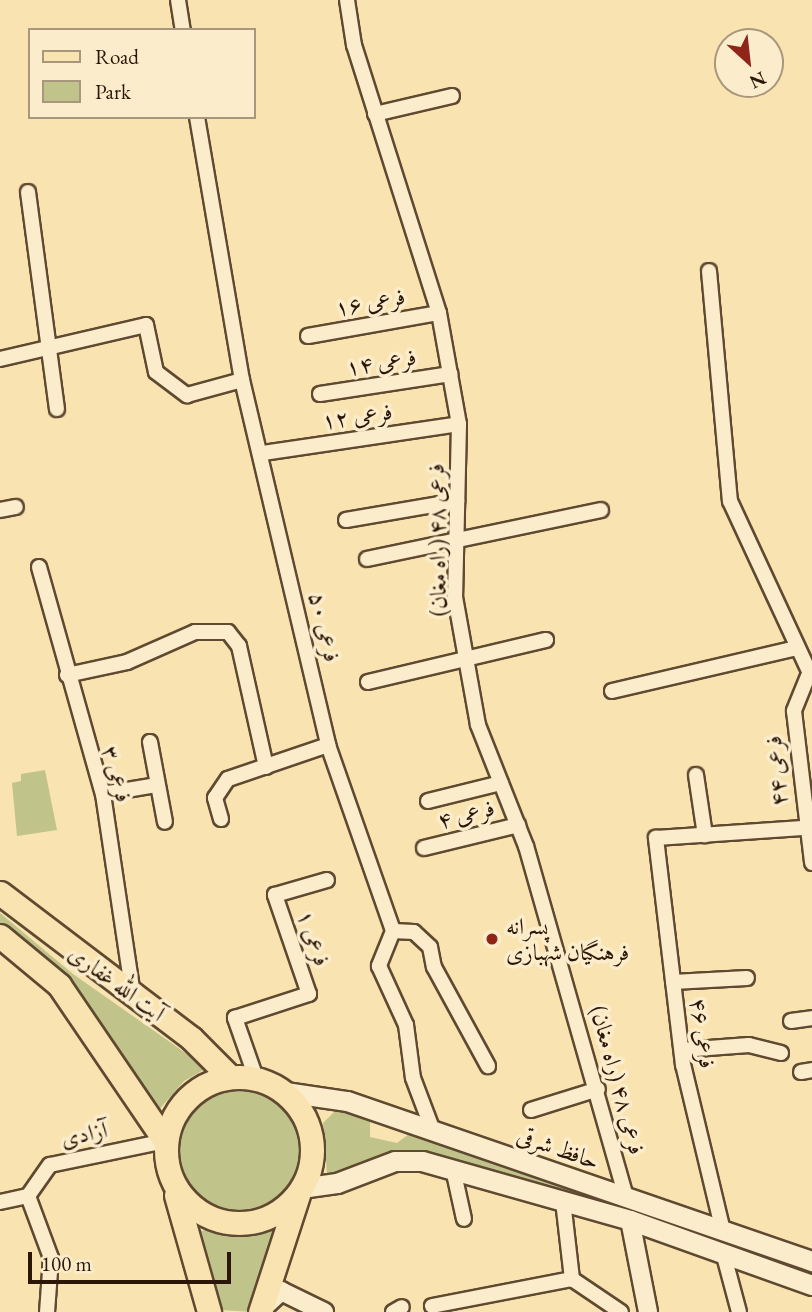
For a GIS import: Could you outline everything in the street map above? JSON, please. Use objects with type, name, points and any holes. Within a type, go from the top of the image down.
[{"type":"main road","name":"آیت الله غفاری","points":[[0,893],[191,1038],[230,1077]]},
{"type":"main road","name":"آیت الله غفاری","points":[[0,936],[59,985],[165,1141]]},
{"type":"main road","points":[[209,1312],[172,1182],[165,1141],[180,1105],[211,1082],[230,1077],[256,1078],[285,1092],[310,1129],[313,1151],[261,1311]]},
{"type":"main road","name":"حافظ شرقی","points":[[285,1092],[347,1101],[812,1261]]},
{"type":"main road","name":"حافظ شرقی","points":[[300,1191],[337,1183],[395,1161],[453,1169],[630,1220],[724,1256],[812,1285]]},
{"type":"main road","points":[[172,1182],[186,1203],[232,1224],[280,1211],[300,1191]]},
{"type":"street","points":[[178,0],[183,28]]},
{"type":"street","name":"فرعی ۴۸ (راه مغان)","points":[[347,0],[375,114],[409,202],[439,313],[459,424],[455,597],[478,725],[518,825],[598,1089],[626,1197]]},
{"type":"street","points":[[375,114],[452,96]]},
{"type":"street","name":"فرعی ۵۰","points":[[197,119],[242,380],[262,453],[328,746],[393,931]]},
{"type":"street","points":[[28,192],[45,347],[57,409]]},
{"type":"street","points":[[709,271],[730,501],[810,677]]},
{"type":"street","name":"فرعی ۱۶","points":[[308,337],[439,313]]},
{"type":"street","points":[[0,359],[146,325],[156,372],[187,396],[242,380]]},
{"type":"street","name":"فرعی ۱۴","points":[[320,394],[450,374]]},
{"type":"street","name":"فرعی ۱۲","points":[[262,453],[459,424]]},
{"type":"street","points":[[346,520],[457,500]]},
{"type":"street","points":[[0,510],[16,507]]},
{"type":"street","points":[[367,559],[456,544],[601,510]]},
{"type":"street","name":"فرعی ۳","points":[[39,567],[67,675],[103,794],[133,996]]},
{"type":"street","points":[[67,675],[127,662],[195,632],[228,632],[239,646],[266,767]]},
{"type":"street","points":[[368,682],[546,640]]},
{"type":"street","points":[[612,691],[797,648]]},
{"type":"street","name":"فرعی ۴۴","points":[[810,677],[794,711],[803,828],[812,863]]},
{"type":"street","points":[[150,742],[165,822]]},
{"type":"street","points":[[221,819],[219,788],[266,767],[328,746]]},
{"type":"street","points":[[696,775],[705,835],[803,828]]},
{"type":"street","points":[[428,801],[501,783]]},
{"type":"street","points":[[103,794],[157,785]]},
{"type":"street","name":"فرعی ۴","points":[[424,848],[518,825]]},
{"type":"street","name":"فرعی ۴۶","points":[[705,835],[656,838],[682,1050],[723,1231]]},
{"type":"street","name":"فرعی ۱","points":[[256,1078],[235,1018],[309,994],[275,895],[327,880]]},
{"type":"street","points":[[433,1131],[413,1078],[406,1025],[379,967],[393,931],[414,932],[430,947],[434,967],[488,1066]]},
{"type":"street","points":[[673,982],[747,978]]},
{"type":"street","points":[[791,1021],[812,1018]]},
{"type":"street","points":[[682,1050],[749,1045],[781,1053]]},
{"type":"street","points":[[531,1110],[598,1089]]},
{"type":"street","name":"آزادی","points":[[28,1196],[50,1165],[165,1141]]},
{"type":"street","points":[[453,1169],[464,1219]]},
{"type":"street","points":[[0,1202],[28,1196],[51,1258],[47,1312]]},
{"type":"street","points":[[563,1201],[572,1279]]},
{"type":"street","points":[[630,1220],[648,1312]]},
{"type":"street","points":[[724,1256],[739,1312]]},
{"type":"street","points":[[432,1306],[572,1279],[621,1312]]},
{"type":"street","points":[[261,1311],[281,1291],[324,1312]]},
{"type":"green space","points":[[45,770],[57,830],[17,836],[12,783],[21,781],[21,774]]},
{"type":"green space","points":[[0,913],[73,974],[207,1068],[184,1081],[157,1112],[76,988],[0,925]]},
{"type":"green space","points":[[238,1087],[262,1091],[282,1105],[296,1125],[300,1149],[296,1173],[282,1193],[262,1207],[238,1211],[214,1207],[194,1193],[180,1173],[176,1149],[180,1125],[194,1105],[214,1091]]},
{"type":"green space","points":[[351,1110],[370,1118],[370,1137],[397,1143],[413,1131],[812,1268],[812,1279],[426,1154],[327,1174],[323,1123],[334,1112]]},
{"type":"green space","points":[[284,1221],[253,1312],[221,1310],[199,1231]]},
{"type":"place","name":"پسرانه فرهنگیان شهبازی","points":[[492,939]]}]
